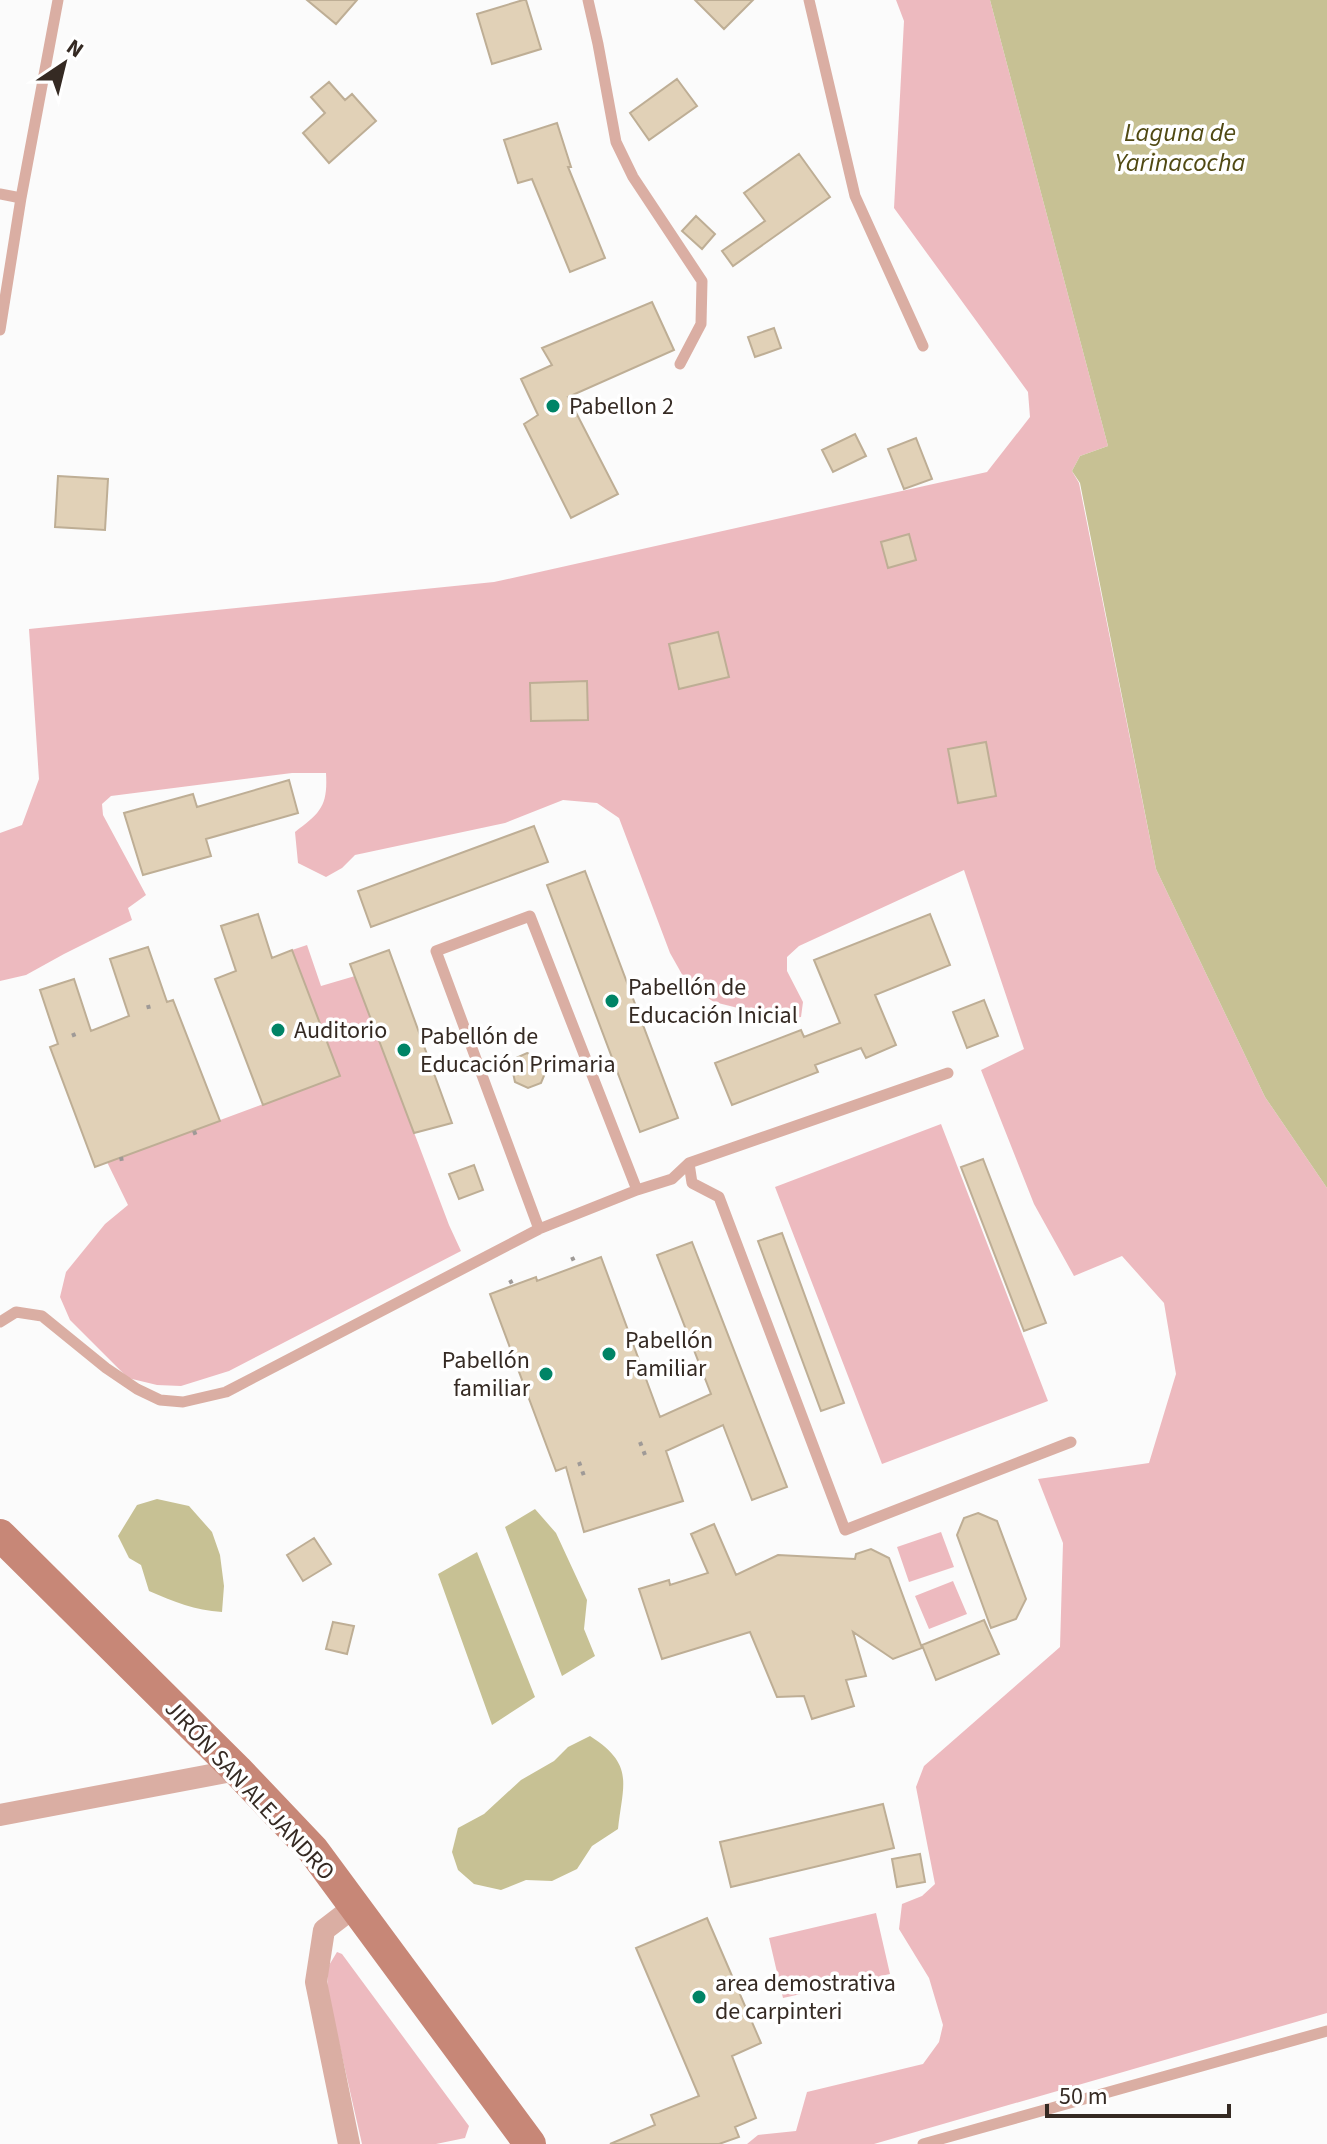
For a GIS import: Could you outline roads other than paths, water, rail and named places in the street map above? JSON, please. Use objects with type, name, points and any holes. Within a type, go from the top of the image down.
[{"type":"street","name":"JIRÓN SAN ALEJANDRO","points":[[0,1535],[237,1770],[313,1850],[521,2143]]},
{"type":"street","points":[[0,1815],[237,1770]]},
{"type":"street","points":[[349,2144],[316,1982],[324,1930],[354,1907]]},
{"type":"lane","points":[[0,330],[58,0]]},
{"type":"lane","points":[[588,0],[616,142],[633,177],[702,281],[701,324],[680,364]]},
{"type":"lane","points":[[809,0],[855,196],[923,346]]},
{"type":"lane","points":[[0,194],[21,198]]},
{"type":"lane","points":[[539,1229],[436,951],[530,916],[637,1190]]},
{"type":"lane","points":[[0,1322],[16,1312],[42,1316],[106,1368],[160,1400],[183,1402],[226,1392],[539,1229],[672,1179],[689,1163],[948,1073]]},
{"type":"lane","points":[[689,1163],[692,1183],[719,1197],[845,1530],[1071,1442]]},
{"type":"lane","points":[[923,2144],[1327,2031]]},
{"type":"water","name":"Laguna de Yarinacocha","points":[[990,0],[1327,0],[1327,1188],[1265,1097],[1156,869],[1080,483],[1072,471],[1080,456],[1108,446]]},
{"type":"water","points":[[157,1499],[189,1506],[212,1532],[220,1555],[224,1586],[222,1612],[185,1605],[149,1591],[141,1565],[129,1558],[118,1536],[137,1505]]},
{"type":"water","points":[[535,1509],[556,1533],[587,1600],[584,1629],[595,1656],[562,1676],[505,1527]]},
{"type":"water","points":[[477,1552],[535,1697],[492,1725],[438,1574]]},
{"type":"water","points":[[590,1736],[614,1756],[620,1766],[623,1787],[618,1829],[592,1846],[577,1869],[552,1881],[526,1880],[501,1890],[474,1884],[458,1870],[452,1852],[458,1828],[484,1814],[521,1780],[554,1761],[568,1747]]},
{"type":"place","name":"Pabellon 2","points":[[553,406]]},
{"type":"place","name":"Pabellón de Educación Inicial","points":[[612,1001]]},
{"type":"place","name":"Auditorio","points":[[278,1030]]},
{"type":"place","name":"Pabellón de Educación Primaria","points":[[404,1050]]},
{"type":"place","name":"Pabellón Familiar","points":[[609,1354]]},
{"type":"place","name":"Pabellón familiar","points":[[546,1374]]},
{"type":"place","name":"area demostrativa de carpinteri","points":[[699,1997]]}]
